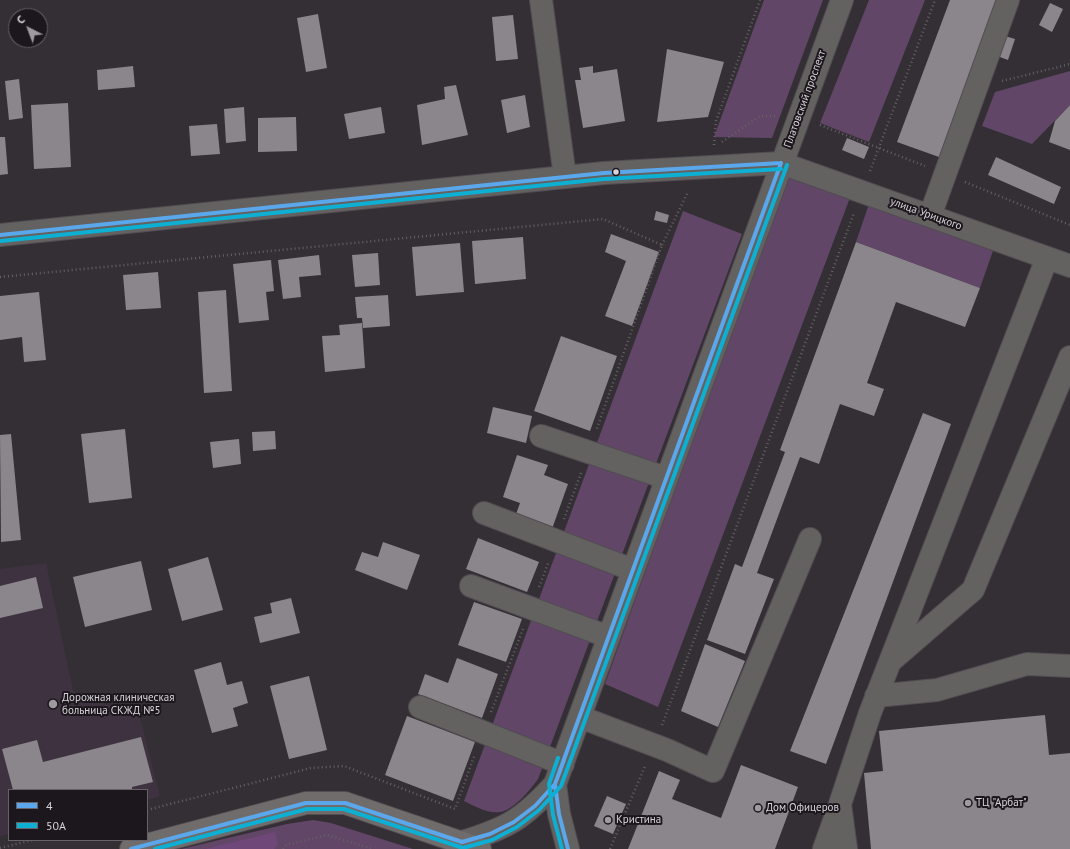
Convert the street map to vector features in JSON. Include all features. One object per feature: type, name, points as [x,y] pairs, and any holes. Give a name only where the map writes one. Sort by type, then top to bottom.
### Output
[{"type":"main road","points":[[131,849],[306,803],[345,802],[471,845]]},
{"type":"street","points":[[541,0],[565,177]]},
{"type":"street","name":"Платовский проспект","points":[[471,845],[514,822],[535,806],[555,784],[781,163],[842,0]]},
{"type":"street","points":[[930,216],[1008,0]]},
{"type":"street","points":[[0,235],[604,173],[781,163]]},
{"type":"street","name":"улица Урицкого","points":[[781,163],[1070,266]]},
{"type":"street","points":[[824,849],[876,696],[1048,258]]},
{"type":"street","points":[[889,662],[973,590],[1070,357]]},
{"type":"street","points":[[541,436],[666,478]]},
{"type":"street","points":[[484,513],[633,570]]},
{"type":"street","points":[[580,717],[653,745],[713,771],[810,539]]},
{"type":"street","points":[[471,586],[609,637]]},
{"type":"street","points":[[876,696],[937,690],[1027,664],[1070,666]]},
{"type":"street","points":[[420,707],[563,764]]},
{"type":"street","name":"Платовский проспект","points":[[555,784],[559,814],[568,849]]},
{"type":"street","points":[[840,804],[846,849]]},
{"type":"path","points":[[714,148],[716,121],[760,0]]},
{"type":"path","points":[[610,849],[668,709],[935,0]]},
{"type":"path","points":[[976,87],[1070,64]]},
{"type":"path","points":[[0,278],[603,219],[662,245],[556,541],[455,809],[344,766],[311,768],[148,810]]},
{"type":"path","points":[[283,849],[286,845],[327,835],[373,849]]},
{"type":"path","points":[[0,848],[29,841]]},
{"type":"shaded area","points":[[764,0],[823,0],[772,138],[714,137]]},
{"type":"shaded area","points":[[869,0],[925,0],[869,142],[820,123]]},
{"type":"shaded area","points":[[1070,71],[1070,105],[1032,144],[982,126],[995,92]]},
{"type":"shaded area","points":[[788,174],[851,195],[658,707],[605,684]]},
{"type":"shaded area","points":[[870,201],[995,245],[980,288],[856,242]]},
{"type":"shaded area","points":[[683,211],[742,234],[538,779],[526,794],[511,808],[500,812],[486,811],[464,801]]},
{"type":"shaded area","name":"Дорожная клиническая больница СКЖД №5","points":[[46,563],[73,691],[140,717],[160,796],[148,800],[148,789],[8,789],[8,834],[0,836],[0,569]]},
{"type":"shaded area","points":[[313,820],[331,823],[413,849],[181,849],[287,824]]},
{"type":"shaded area","points":[[275,832],[278,844],[274,849],[205,849]]},
{"type":"building","points":[[950,0],[998,0],[939,157],[897,142]]},
{"type":"building","points":[[1050,3],[1063,9],[1052,32],[1039,25]]},
{"type":"building","points":[[318,14],[327,68],[306,72],[297,18]]},
{"type":"building","points":[[513,15],[518,59],[496,61],[492,17]]},
{"type":"building","points":[[1005,36],[1015,39],[1008,60],[997,56]]},
{"type":"building","points":[[667,49],[724,62],[708,117],[657,122]]},
{"type":"building","points":[[133,66],[135,87],[98,90],[97,70]]},
{"type":"building","points":[[593,66],[593,73],[617,69],[625,121],[583,128],[575,80],[581,80],[579,68]]},
{"type":"building","points":[[19,79],[23,118],[9,120],[5,81]]},
{"type":"building","points":[[456,85],[468,135],[422,145],[417,105],[445,99],[444,87]]},
{"type":"building","points":[[525,95],[530,127],[507,133],[501,100]]},
{"type":"building","points":[[68,103],[71,167],[34,169],[31,105]]},
{"type":"building","points":[[1070,105],[1070,150],[1049,142],[1055,121]]},
{"type":"building","points":[[244,107],[246,141],[226,143],[224,109]]},
{"type":"building","points":[[381,107],[385,133],[349,139],[344,114]]},
{"type":"building","points":[[296,117],[297,151],[258,152],[258,118]]},
{"type":"building","points":[[217,124],[220,154],[191,156],[189,126]]},
{"type":"building","points":[[0,137],[5,137],[8,174],[0,175]]},
{"type":"building","points":[[847,138],[869,147],[864,159],[842,150]]},
{"type":"building","points":[[996,157],[1061,187],[1054,204],[988,175]]},
{"type":"building","points":[[656,211],[669,215],[667,223],[654,220]]},
{"type":"building","points":[[611,234],[659,252],[632,326],[605,316],[626,261],[605,252]]},
{"type":"building","points":[[523,237],[526,279],[475,284],[472,241]]},
{"type":"building","points":[[856,242],[980,288],[965,327],[896,302],[867,383],[884,389],[874,416],[840,404],[819,464],[800,457],[757,573],[774,579],[745,654],[707,640],[735,564],[742,567],[785,452],[780,450]]},
{"type":"building","points":[[460,243],[464,292],[416,296],[412,247]]},
{"type":"building","points":[[378,253],[380,285],[355,287],[352,255]]},
{"type":"building","points":[[319,255],[321,275],[299,277],[301,297],[283,299],[278,260]]},
{"type":"building","points":[[271,260],[274,291],[266,292],[269,320],[239,323],[233,264]]},
{"type":"building","points":[[158,272],[161,308],[126,310],[123,275]]},
{"type":"building","points":[[226,290],[232,391],[204,393],[198,292]]},
{"type":"building","points":[[39,292],[46,360],[24,362],[22,337],[0,340],[0,296]]},
{"type":"building","points":[[388,295],[390,326],[363,328],[362,318],[357,318],[355,297]]},
{"type":"building","points":[[362,323],[365,368],[325,372],[322,336],[340,335],[339,325]]},
{"type":"building","points":[[561,336],[617,356],[590,431],[534,411]]},
{"type":"building","points":[[493,407],[532,416],[526,443],[487,433]]},
{"type":"building","points":[[923,413],[951,424],[826,764],[790,751]]},
{"type":"building","points":[[125,429],[132,498],[89,503],[81,434]]},
{"type":"building","points":[[275,431],[276,449],[253,451],[252,432]]},
{"type":"building","points":[[11,434],[21,540],[1,542],[0,435]]},
{"type":"building","points":[[239,439],[241,464],[213,468],[210,442]]},
{"type":"building","points":[[517,455],[548,465],[544,475],[568,484],[552,529],[515,517],[520,503],[503,497]]},
{"type":"building","points":[[478,538],[539,562],[527,592],[466,569]]},
{"type":"building","points":[[383,542],[420,555],[407,590],[355,570],[362,552],[378,557]]},
{"type":"building","points":[[208,557],[223,610],[182,621],[168,569]]},
{"type":"building","points":[[141,561],[152,610],[85,627],[73,577]]},
{"type":"building","points":[[36,577],[43,608],[0,618],[0,586]]},
{"type":"building","points":[[291,598],[300,633],[260,643],[254,617],[272,613],[270,603]]},
{"type":"building","points":[[474,602],[522,619],[506,662],[458,645]]},
{"type":"building","points":[[705,644],[745,661],[718,727],[681,711]]},
{"type":"building","points":[[457,658],[498,674],[482,718],[418,694],[425,674],[448,683]]},
{"type":"building","points":[[221,662],[227,685],[242,681],[248,703],[233,708],[238,726],[212,733],[194,670]]},
{"type":"building","points":[[309,676],[327,750],[289,759],[270,686]]},
{"type":"building","name":"ТЦ \"Арбат\"","points":[[1045,715],[1049,755],[1070,753],[1070,849],[871,849],[864,773],[883,771],[879,731]]},
{"type":"building","points":[[407,716],[475,742],[453,801],[385,775]]},
{"type":"building","points":[[141,737],[153,782],[132,787],[132,789],[13,789],[2,749],[37,740],[43,762]]},
{"type":"building","name":"Дом Офицеров","points":[[741,765],[798,787],[775,849],[628,849],[659,771],[680,780],[672,799],[721,818]]},
{"type":"building","name":"Кристина","points":[[607,796],[626,804],[613,834],[594,826]]},
{"type":"transit line","name":"4","points":[[0,235],[604,173],[781,163]]},
{"type":"transit line","name":"4","points":[[131,849],[306,803],[345,803],[462,842],[490,834],[514,822],[535,806],[555,784],[781,163]]},
{"type":"transit line","name":"50А","points":[[155,849],[307,809],[344,809],[463,848],[492,840],[517,827],[539,810],[561,786],[787,165]]},
{"type":"transit line","name":"50А","points":[[1,241],[604,179],[781,169]]},
{"type":"transit line","name":"50А","points":[[558,758],[549,784],[553,815],[562,849]]},
{"type":"transit line","name":"4","points":[[564,760],[555,784],[559,814],[568,849]]},
{"type":"place","name":"Дорожная клиническая больница СКЖД №5","points":[[53,704]]},
{"type":"place","name":"ТЦ \"Арбат\"","points":[[968,803]]},
{"type":"place","name":"Дом Офицеров","points":[[758,808]]},
{"type":"place","name":"Кристина","points":[[608,820]]}]
